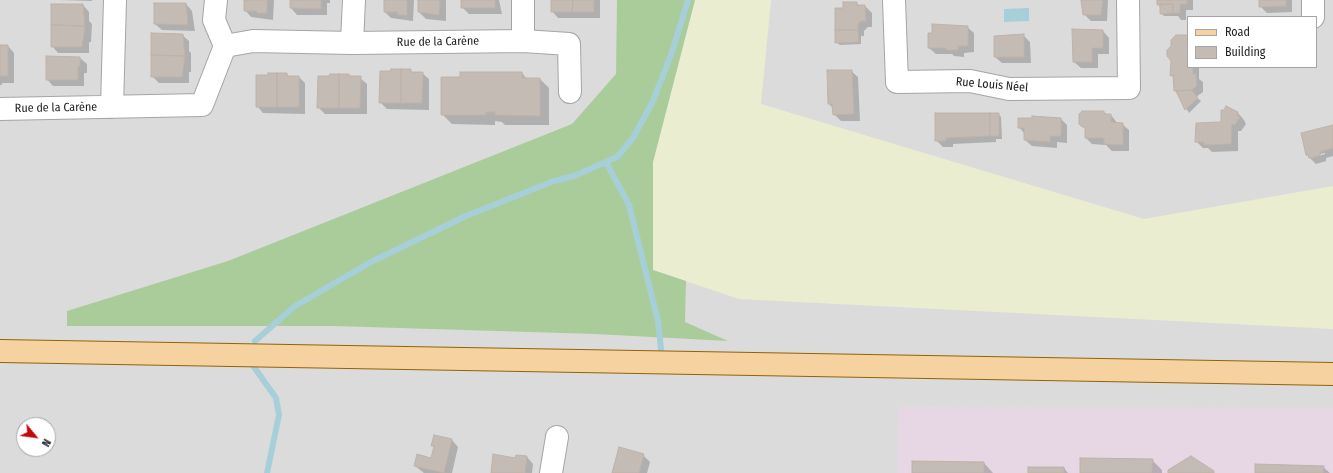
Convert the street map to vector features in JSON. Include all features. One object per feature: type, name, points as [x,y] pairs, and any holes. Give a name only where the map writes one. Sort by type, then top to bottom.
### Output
[{"type":"main road","points":[[0,351],[1333,374]]},
{"type":"street","name":"Rue de la Carène","points":[[112,107],[115,0]]},
{"type":"street","points":[[216,0],[214,20],[225,46]]},
{"type":"street","points":[[352,43],[354,0]]},
{"type":"street","points":[[523,0],[523,41]]},
{"type":"street","name":"Rue Louis Néel","points":[[894,0],[897,82],[970,80],[1009,89],[1129,88],[1128,0]]},
{"type":"street","points":[[1313,0],[1313,16]]},
{"type":"street","name":"Rue de la Carène","points":[[0,109],[202,105],[225,46],[253,41],[352,43],[523,41],[569,44],[570,92]]},
{"type":"street","points":[[551,473],[557,437]]},
{"type":"shaded area","points":[[0,0],[1333,0],[1333,473],[0,473]]},
{"type":"shaded area","points":[[898,407],[1333,408],[1333,473],[897,473]]},
{"type":"green space","points":[[617,0],[695,0],[653,162],[653,270],[686,281],[685,322],[728,341],[595,334],[333,326],[67,326],[67,311],[228,261],[572,124],[616,74]]},
{"type":"green space","points":[[695,0],[771,0],[761,104],[1144,219],[1333,186],[1333,329],[739,299],[653,270],[653,162]]},
{"type":"water","points":[[1029,8],[1029,21],[1004,22],[1004,9]]},
{"type":"building","points":[[244,0],[267,0],[267,13],[244,11]]},
{"type":"building","points":[[290,0],[321,0],[321,9],[290,8]]},
{"type":"building","points":[[384,0],[407,0],[407,15],[397,15],[397,12],[384,12]]},
{"type":"building","points":[[418,0],[440,0],[439,15],[418,12]]},
{"type":"building","points":[[461,0],[495,0],[495,8],[461,8]]},
{"type":"building","points":[[551,0],[573,0],[572,12],[551,12]]},
{"type":"building","points":[[573,0],[594,0],[594,12],[572,12]]},
{"type":"building","points":[[1081,0],[1103,0],[1101,15],[1083,15]]},
{"type":"building","points":[[1157,0],[1187,0],[1187,4],[1180,4],[1180,13],[1173,13],[1173,4],[1157,5]]},
{"type":"building","points":[[1259,0],[1286,0],[1286,6],[1259,7]]},
{"type":"building","points":[[843,2],[857,2],[857,5],[865,5],[866,21],[861,21],[858,24],[858,30],[835,30],[835,8],[843,8]]},
{"type":"building","points":[[154,3],[186,3],[188,25],[154,24]]},
{"type":"building","points":[[51,4],[83,4],[85,26],[51,25]]},
{"type":"building","points":[[1160,4],[1173,4],[1173,13],[1160,14]]},
{"type":"building","points":[[932,24],[968,26],[968,46],[958,46],[958,50],[928,48],[928,33],[932,33]]},
{"type":"building","points":[[51,25],[85,26],[82,47],[51,47]]},
{"type":"building","points":[[1072,29],[1103,30],[1103,48],[1092,48],[1092,62],[1073,62]]},
{"type":"building","points":[[835,30],[858,30],[859,42],[835,43]]},
{"type":"building","points":[[151,33],[183,34],[185,56],[151,55]]},
{"type":"building","points":[[1024,34],[1024,57],[994,57],[994,36]]},
{"type":"building","points":[[1176,35],[1187,35],[1187,68],[1193,68],[1193,74],[1196,74],[1197,85],[1192,90],[1174,91],[1173,75],[1170,76],[1171,61],[1167,56],[1167,50],[1171,46],[1171,40]]},
{"type":"building","points":[[0,45],[8,45],[8,76],[0,76]]},
{"type":"building","points":[[151,55],[185,56],[182,77],[151,77]]},
{"type":"building","points":[[46,56],[80,57],[80,67],[78,66],[78,80],[46,80]]},
{"type":"building","points":[[391,69],[401,69],[401,103],[379,103],[380,71],[391,71]]},
{"type":"building","points":[[401,69],[411,69],[411,72],[423,72],[422,103],[401,103]]},
{"type":"building","points":[[827,70],[852,70],[854,114],[833,115],[832,104],[828,104]]},
{"type":"building","points":[[460,72],[522,72],[522,78],[540,78],[540,116],[495,115],[495,112],[486,112],[486,115],[441,115],[441,77],[460,77]]},
{"type":"building","points":[[268,73],[277,73],[277,107],[256,107],[256,75],[268,75]]},
{"type":"building","points":[[277,73],[287,73],[287,76],[299,76],[299,107],[277,107]]},
{"type":"building","points":[[330,74],[339,74],[339,108],[317,108],[318,76],[329,76]]},
{"type":"building","points":[[339,74],[361,76],[360,108],[339,108]]},
{"type":"building","points":[[1192,90],[1198,98],[1185,110],[1176,91]]},
{"type":"building","points":[[1226,106],[1238,112],[1237,115],[1240,117],[1235,125],[1232,124],[1231,144],[1204,145],[1204,142],[1195,142],[1196,123],[1221,122],[1221,110],[1224,110]]},
{"type":"building","points":[[1082,111],[1104,111],[1104,114],[1111,114],[1111,122],[1123,123],[1123,145],[1104,144],[1104,138],[1085,138],[1085,127],[1082,127],[1079,124],[1079,114]]},
{"type":"building","points":[[935,113],[990,113],[990,136],[946,138],[946,141],[935,141]]},
{"type":"building","points":[[990,113],[999,113],[999,136],[990,136]]},
{"type":"building","points":[[1032,116],[1061,118],[1061,136],[1050,136],[1050,142],[1024,140],[1024,128],[1018,128],[1018,118],[1032,118]]},
{"type":"building","points":[[1333,125],[1333,148],[1320,152],[1320,155],[1309,158],[1308,155],[1306,155],[1301,133]]},
{"type":"building","points":[[434,435],[452,439],[444,473],[414,466],[417,454],[431,458],[434,446],[431,446]]},
{"type":"building","points":[[619,447],[644,454],[639,473],[612,473]]},
{"type":"building","points":[[493,454],[515,458],[516,455],[527,456],[525,473],[491,473]]},
{"type":"building","points":[[1191,456],[1214,471],[1214,473],[1168,473],[1168,470]]},
{"type":"building","points":[[1080,458],[1153,459],[1152,473],[1080,473]]},
{"type":"building","points":[[912,461],[984,462],[984,473],[912,473]]},
{"type":"building","points":[[1255,464],[1324,466],[1323,473],[1255,473]]},
{"type":"building","points":[[1028,467],[1064,467],[1064,473],[1028,473]]},
{"type":"waterway","points":[[255,341],[295,306],[371,262],[466,216],[554,181],[574,176],[617,157],[633,138],[653,101],[672,52],[688,0]]},
{"type":"waterway","points":[[606,162],[629,205],[658,321],[661,349]]},
{"type":"waterway","points":[[249,360],[276,398],[279,415],[267,473]]}]
